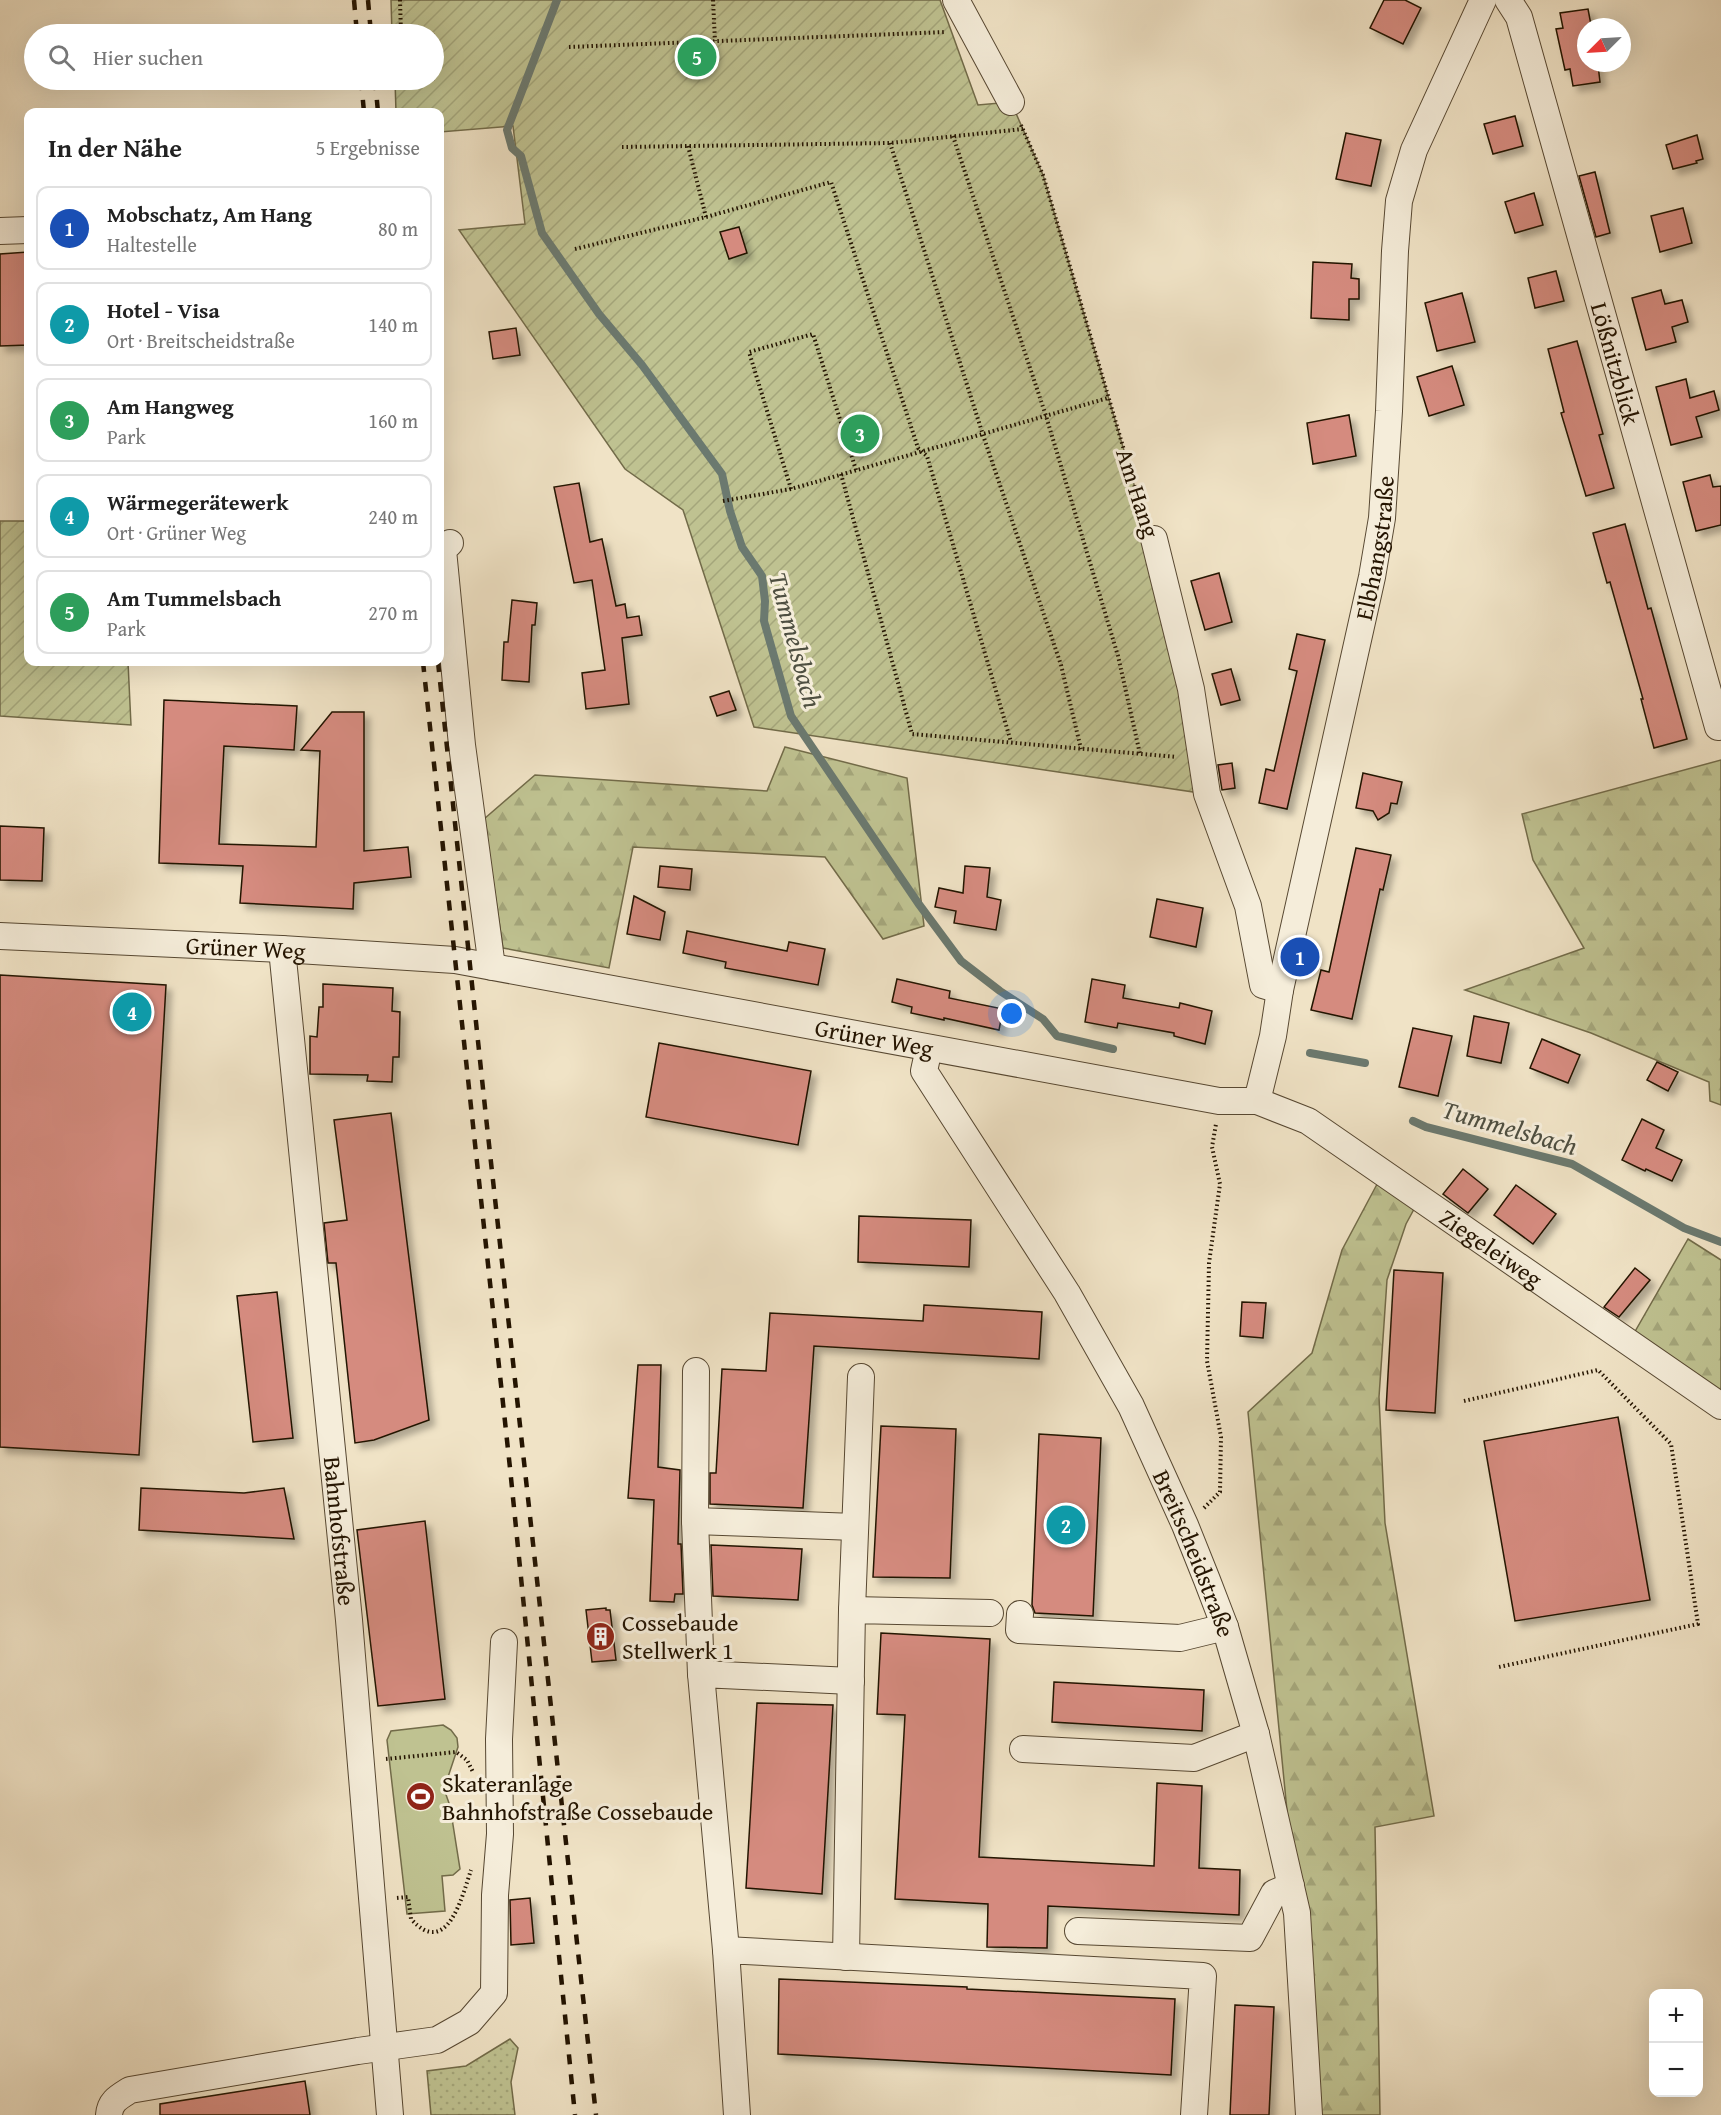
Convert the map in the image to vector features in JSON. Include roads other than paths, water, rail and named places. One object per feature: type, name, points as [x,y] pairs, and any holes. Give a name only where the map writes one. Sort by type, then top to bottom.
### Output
[{"type":"street","points":[[956,0],[1011,102]]},
{"type":"street","name":"Elbhangstraße","points":[[1257,1101],[1360,640],[1382,518],[1399,201],[1414,150],[1483,0]]},
{"type":"street","name":"Lößnitzblick","points":[[1508,0],[1519,17],[1718,727]]},
{"type":"street","points":[[0,231],[24,230]]},
{"type":"street","name":"Am Hang","points":[[1154,539],[1191,689],[1207,794],[1248,906],[1263,985],[1280,990]]},
{"type":"street","points":[[444,549],[450,543]]},
{"type":"street","points":[[444,560],[462,745],[492,967]]},
{"type":"street","name":"Grüner Weg","points":[[0,936],[282,949],[455,960],[1220,1101],[1257,1101]]},
{"type":"street","name":"Bahnhofstraße","points":[[282,949],[349,1620],[390,2115]]},
{"type":"street","name":"Breitscheidstraße","points":[[929,1048],[924,1071],[1067,1293],[1131,1406],[1185,1525],[1225,1627],[1256,1734],[1297,1913],[1309,2115]]},
{"type":"street","name":"Ziegeleiweg","points":[[1257,1101],[1308,1121],[1721,1406]]},
{"type":"street","points":[[696,1371],[695,1521],[701,1674],[726,1950],[737,2115]]},
{"type":"street","points":[[846,1957],[852,1610],[861,1377]]},
{"type":"street","points":[[695,1521],[855,1527]]},
{"type":"street","points":[[852,1610],[990,1613]]},
{"type":"street","points":[[1020,1614],[1019,1630],[1180,1638],[1225,1627]]},
{"type":"street","points":[[109,2115],[109,2107],[116,2099],[130,2090],[437,2040],[469,2022],[494,1993],[495,1895],[500,1834],[499,1739],[504,1642]]},
{"type":"street","points":[[701,1674],[851,1681]]},
{"type":"street","points":[[1023,1749],[1194,1758],[1256,1734]]},
{"type":"street","points":[[1078,1931],[1250,1938],[1274,1893],[1291,1886]]},
{"type":"street","points":[[726,1950],[1203,1976],[1194,2115]]},
{"type":"waterway","name":"Tummelsbach","points":[[557,0],[507,130],[512,148],[521,156],[542,233],[599,314],[642,365],[722,474],[730,511],[742,547],[762,576],[765,601],[764,621],[791,716],[918,903],[961,961],[1000,991],[1043,1019],[1057,1036],[1113,1049]]},
{"type":"waterway","name":"Tummelsbach","points":[[1310,1053],[1365,1063]]},
{"type":"waterway","name":"Tummelsbach","points":[[1413,1121],[1426,1127],[1572,1164],[1684,1228],[1721,1242]]},
{"type":"railway","points":[[354,0],[356,24]]},
{"type":"railway","points":[[368,0],[370,24]]},
{"type":"railway","points":[[362,90],[364,108]]},
{"type":"railway","points":[[376,90],[378,108]]},
{"type":"railway","points":[[423,666],[510,1468],[575,2115]]},
{"type":"railway","points":[[438,666],[596,2115]]},
{"type":"place","name":"Am Tummelsbach","points":[[697,57]]},
{"type":"place","name":"Am Hangweg","points":[[860,434]]},
{"type":"place","name":"Mobschatz, Am Hang","points":[[1300,957]]},
{"type":"place","name":"Wärmegerätewerk","points":[[132,1012]]},
{"type":"place","name":"Hotel - Visa","points":[[1066,1525]]},
{"type":"place","name":"Cossebaude Stellwerk 1","points":[[601,1636]]},
{"type":"place","name":"Skateranlage Bahnhofstraße Cossebaude","points":[[421,1797]]}]
